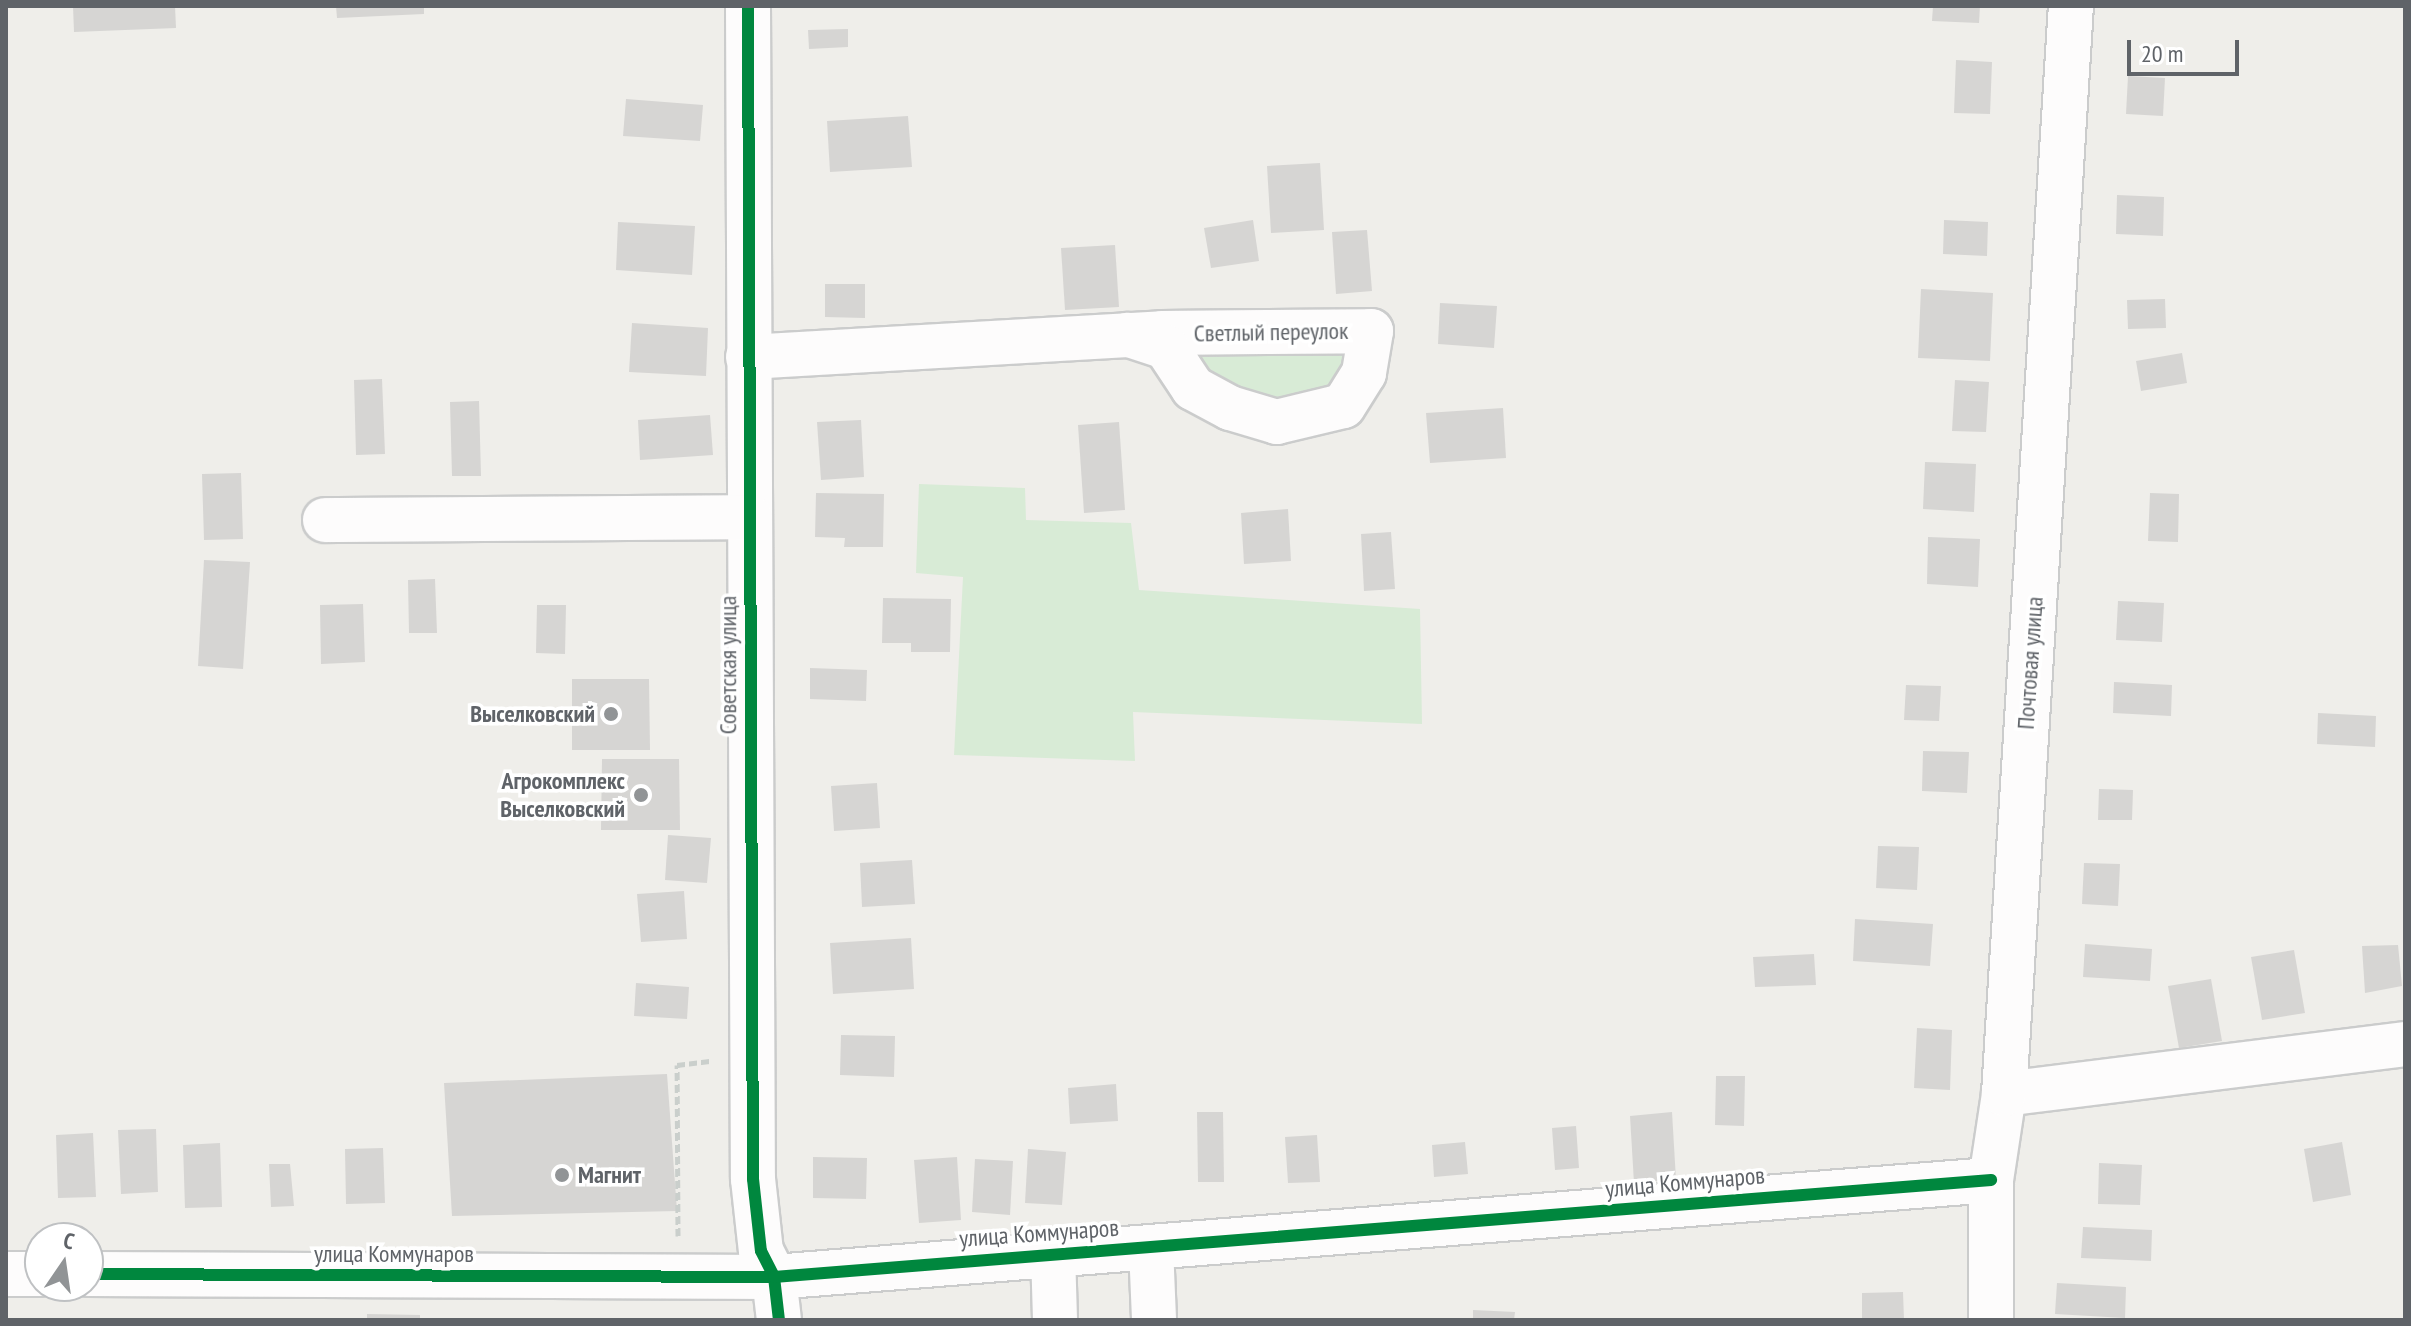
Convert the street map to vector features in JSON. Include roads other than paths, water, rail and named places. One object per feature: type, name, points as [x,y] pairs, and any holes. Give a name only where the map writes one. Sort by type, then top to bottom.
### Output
[{"type":"street","name":"Советская улица","points":[[748,6],[753,1179],[761,1251],[774,1277],[779,1320]]},
{"type":"street","name":"Почтовая улица","points":[[1991,1320],[1991,1180],[2004,1094],[2071,6]]},
{"type":"street","name":"Светлый переулок","points":[[748,357],[1162,333],[1371,331],[1364,373],[1343,406],[1277,422],[1230,408],[1193,388],[1166,347],[1128,335]]},
{"type":"street","points":[[325,520],[750,517]]},
{"type":"street","points":[[2004,1094],[2405,1044]]},
{"type":"street","name":"улица Коммунаров","points":[[104,1274],[774,1277],[1053,1252],[1151,1247],[1991,1180]]},
{"type":"street","points":[[1151,1247],[1154,1320]]},
{"type":"street","points":[[1053,1252],[1055,1320]]},
{"type":"place","name":"Выселковский","points":[[611,714]]},
{"type":"place","name":"Агрокомплекс Выселковский","points":[[641,795]]},
{"type":"place","name":"Магнит","points":[[562,1175]]}]
